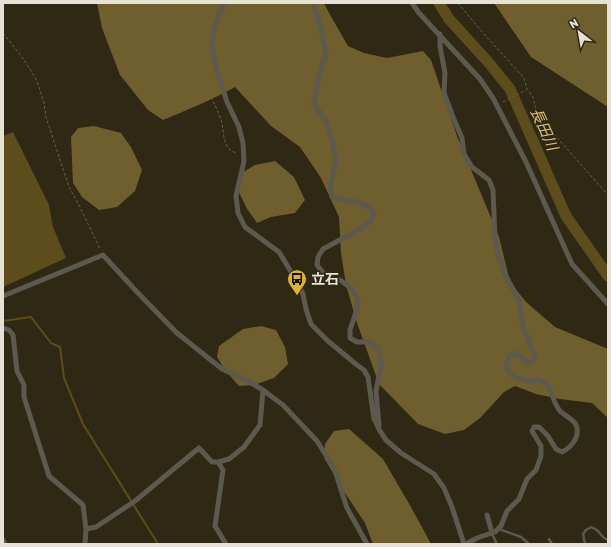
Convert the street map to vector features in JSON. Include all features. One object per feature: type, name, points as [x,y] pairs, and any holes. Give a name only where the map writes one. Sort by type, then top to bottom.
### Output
[{"type":"street","points":[[224,3],[214,27],[212,48],[216,68],[227,102],[239,127],[243,143],[244,161],[236,196],[238,213],[245,227],[279,252],[303,294],[311,324],[332,344],[364,370],[368,377],[374,419],[380,431],[386,440],[401,453],[434,474],[444,488],[465,544],[499,529],[507,511],[519,499],[527,479],[536,470],[541,456],[541,446],[532,431],[534,427],[539,427],[548,436],[556,449],[562,452],[569,448],[575,440],[577,428],[574,422],[560,411],[548,385],[540,380],[531,381],[516,378],[507,370],[509,356],[516,352],[527,362],[532,361],[535,357],[523,326],[519,301],[506,276],[499,257],[495,239],[492,190],[489,180],[472,167],[464,154],[462,138],[452,117],[444,92],[445,73],[440,46],[440,34]]},
{"type":"street","points":[[314,3],[323,36],[326,54],[317,84],[314,104],[327,123],[333,143],[336,160],[330,188],[332,197],[361,203],[371,209],[374,214],[370,221],[362,228],[323,248],[318,257],[317,265],[324,274],[340,280],[352,289],[358,299],[357,309],[350,330],[350,338],[357,342],[368,342],[379,348],[381,365],[376,391],[380,431]]},
{"type":"street","points":[[412,3],[419,13],[480,78],[493,98],[526,162],[572,264],[608,304]]},
{"type":"street","points":[[3,296],[103,255],[142,298],[177,333],[222,369],[248,381],[283,405],[317,440],[334,468],[347,508],[367,544]]},
{"type":"street","points":[[3,328],[9,330],[13,335],[17,371],[24,384],[24,397],[50,476],[83,505],[86,529],[85,544]]},
{"type":"street","points":[[86,529],[96,526],[135,501],[199,448],[212,462],[229,459],[244,447],[260,425],[263,390]]},
{"type":"street","points":[[218,462],[223,470],[215,526],[226,544]]},
{"type":"street","points":[[487,515],[492,533]]},
{"type":"street","points":[[3,540],[5,544]]},
{"type":"lane","points":[[586,544],[583,534],[591,527],[597,530],[604,538],[608,540]]},
{"type":"lane","points":[[499,529],[521,537],[529,544]]},
{"type":"lane","points":[[492,533],[497,544]]},
{"type":"lane","points":[[549,539],[552,544]]},
{"type":"path","points":[[148,3],[151,14],[164,44],[181,67],[204,87],[214,104],[222,123],[225,142],[228,148],[233,152],[244,155]]},
{"type":"path","points":[[458,3],[524,78],[527,89],[534,97],[537,115],[608,195]]},
{"type":"path","points":[[3,33],[25,61],[37,81],[44,103],[46,117],[69,187],[103,255]]},
{"type":"path","points":[[503,102],[527,89]]},
{"type":"shaded area","points":[[97,3],[324,3],[348,46],[364,53],[387,58],[423,51],[431,60],[457,136],[499,237],[510,282],[526,302],[555,327],[608,349],[608,418],[592,403],[536,394],[515,386],[504,392],[480,418],[464,430],[445,434],[418,424],[379,384],[357,323],[346,285],[341,253],[339,217],[321,178],[300,147],[271,126],[235,87],[208,101],[163,120],[148,110],[120,75],[102,28]]},
{"type":"shaded area","points":[[494,3],[608,3],[608,107],[531,57]]},
{"type":"shaded area","points":[[94,126],[121,133],[131,147],[142,170],[135,191],[117,207],[99,210],[82,197],[73,183],[71,137],[78,128]]},
{"type":"shaded area","points":[[13,132],[49,205],[53,227],[66,258],[3,287],[3,136]]},
{"type":"shaded area","points":[[275,161],[294,177],[305,200],[295,213],[271,217],[257,223],[247,209],[238,190],[240,174],[255,165]]},
{"type":"shaded area","points":[[261,326],[276,330],[285,347],[288,364],[274,378],[254,385],[239,386],[225,370],[217,357],[219,346],[243,329]]},
{"type":"shaded area","points":[[349,429],[383,459],[431,544],[373,544],[365,523],[324,458],[325,444],[334,431]]},
{"type":"waterway","name":"長田川","points":[[439,3],[449,19],[489,63],[510,89],[566,216],[608,276]]},
{"type":"waterway","points":[[3,321],[31,317],[51,343],[60,347],[64,378],[83,424],[158,544]]},
{"type":"place","name":"立石","points":[[297,296]]}]
